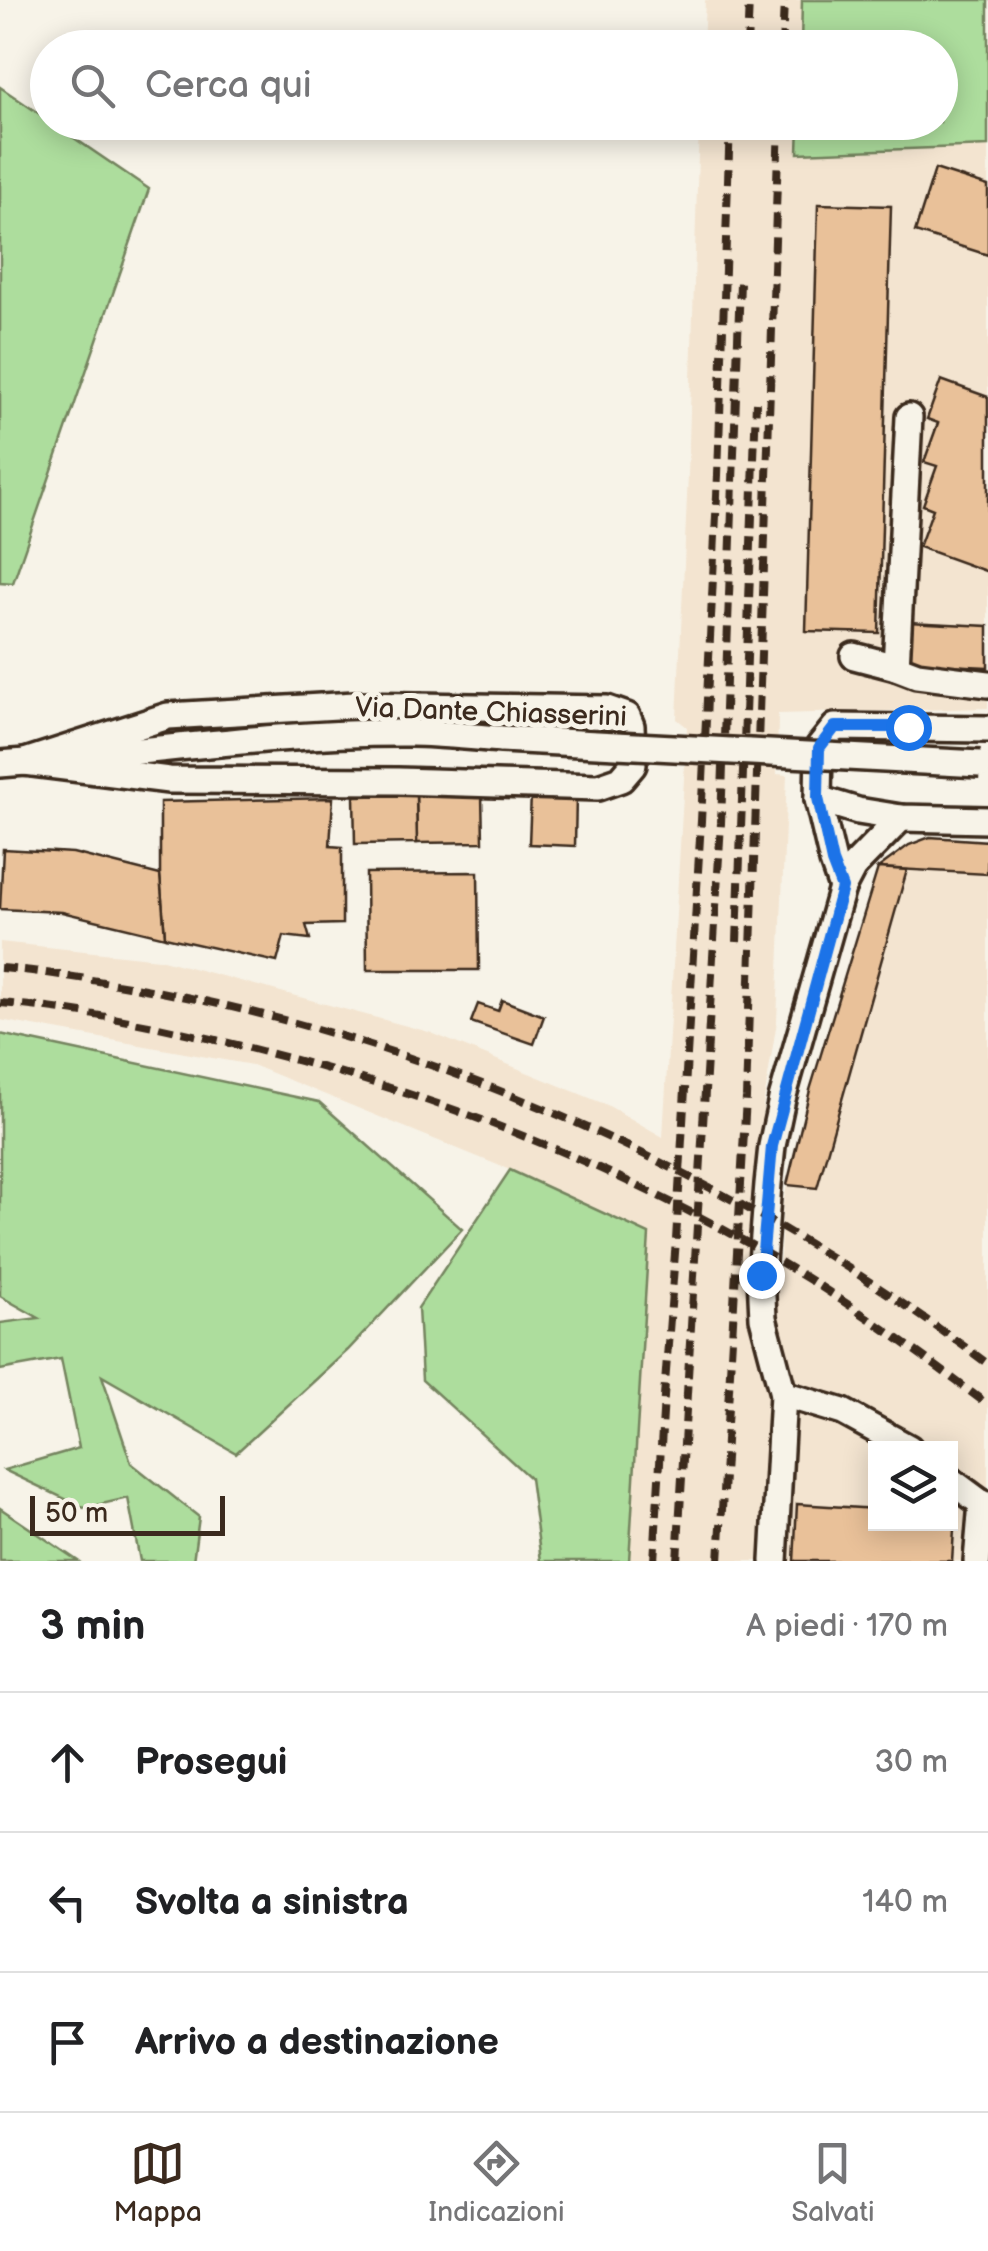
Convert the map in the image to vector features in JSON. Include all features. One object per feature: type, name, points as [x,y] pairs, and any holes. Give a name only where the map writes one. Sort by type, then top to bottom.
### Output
[{"type":"street","points":[[896,668],[909,417]]},
{"type":"street","points":[[854,656],[917,675],[988,684]]},
{"type":"street","points":[[355,705],[607,710],[627,716],[633,765],[622,779],[598,788],[398,781],[169,780],[12,763],[168,716],[355,705]]},
{"type":"street","points":[[842,888],[818,798],[819,748],[835,727],[988,729]]},
{"type":"street","name":"Via Dante Chiasserini","points":[[12,763],[216,744],[410,733],[985,765]]},
{"type":"street","points":[[818,798],[858,811],[901,818],[988,820]]},
{"type":"street","points":[[774,1561],[783,1394],[764,1318],[761,1275],[772,1146],[842,888],[853,867],[901,818]]},
{"type":"street","points":[[783,1394],[843,1412],[896,1441]]},
{"type":"street","points":[[958,1486],[985,1505],[978,1561]]},
{"type":"shaded area","points":[[705,0],[802,0],[801,30],[704,30]]},
{"type":"shaded area","points":[[698,140],[798,140],[798,153],[988,146],[988,708],[778,714],[777,774],[787,775],[777,1021],[763,1107],[754,1260],[779,1273],[783,1203],[810,1090],[878,868],[909,845],[930,837],[988,841],[988,1561],[629,1561],[648,1234],[510,1170],[252,1065],[0,1020],[0,942],[159,959],[429,1032],[607,1105],[663,1137],[687,727],[677,719]]},
{"type":"green space","points":[[802,0],[988,0],[988,146],[798,153],[798,140],[958,140],[958,30],[801,30]]},
{"type":"green space","points":[[0,87],[30,107],[30,140],[77,140],[149,189],[13,583],[0,582]]},
{"type":"green space","points":[[0,1034],[319,1102],[462,1229],[348,1350],[236,1453],[102,1376],[131,1463],[199,1517],[193,1561],[140,1561],[128,1498],[84,1508],[4,1470],[79,1448],[61,1359],[0,1370],[0,1323],[39,1318],[0,1296]]},
{"type":"green space","points":[[510,1170],[649,1234],[629,1561],[541,1561],[530,1478],[422,1380],[418,1308]]},
{"type":"green space","points":[[0,1508],[78,1561],[0,1561]]},
{"type":"building","points":[[935,169],[988,186],[988,255],[915,232]]},
{"type":"building","points":[[818,204],[891,206],[879,633],[806,631]]},
{"type":"building","points":[[941,380],[988,397],[988,572],[919,547],[933,509],[923,505],[937,466],[924,462],[938,423],[927,419]]},
{"type":"building","points":[[908,622],[988,626],[988,667],[906,663]]},
{"type":"building","points":[[482,794],[483,842],[417,843],[416,795]]},
{"type":"building","points":[[531,794],[576,795],[575,846],[529,844]]},
{"type":"building","points":[[416,795],[417,843],[355,844],[354,796]]},
{"type":"building","points":[[333,798],[330,846],[342,847],[342,924],[306,925],[310,939],[284,936],[277,962],[165,937],[160,802]]},
{"type":"building","points":[[930,837],[988,841],[987,874],[878,868],[909,845]]},
{"type":"building","points":[[3,849],[73,853],[160,875],[165,937],[62,912],[0,909]]},
{"type":"building","points":[[878,868],[907,870],[817,1188],[787,1185],[810,1090]]},
{"type":"building","points":[[478,872],[479,970],[367,970],[366,873]]},
{"type":"building","points":[[502,1000],[544,1016],[534,1044],[471,1022],[478,1004],[498,1011]]},
{"type":"building","points":[[797,1504],[868,1508],[868,1531],[954,1531],[952,1561],[794,1561]]},
{"type":"railway","points":[[748,30],[749,0]]},
{"type":"railway","points":[[783,30],[784,0]]},
{"type":"railway","points":[[654,1561],[701,821],[729,140]]},
{"type":"railway","points":[[719,1561],[746,1098],[778,140]]},
{"type":"railway","points":[[677,1561],[721,823],[740,282]]},
{"type":"railway","points":[[737,942],[756,402]]},
{"type":"railway","points":[[0,968],[128,986],[244,1010],[358,1041],[470,1079],[580,1124],[687,1176],[790,1233],[891,1296],[988,1364]]},
{"type":"railway","points":[[0,1003],[136,1022],[284,1057],[417,1097],[548,1146],[675,1204],[803,1275],[988,1405]]},
{"type":"route","points":[[761,1275],[772,1146],[842,888],[818,798],[819,748],[835,727],[908,727]]}]
